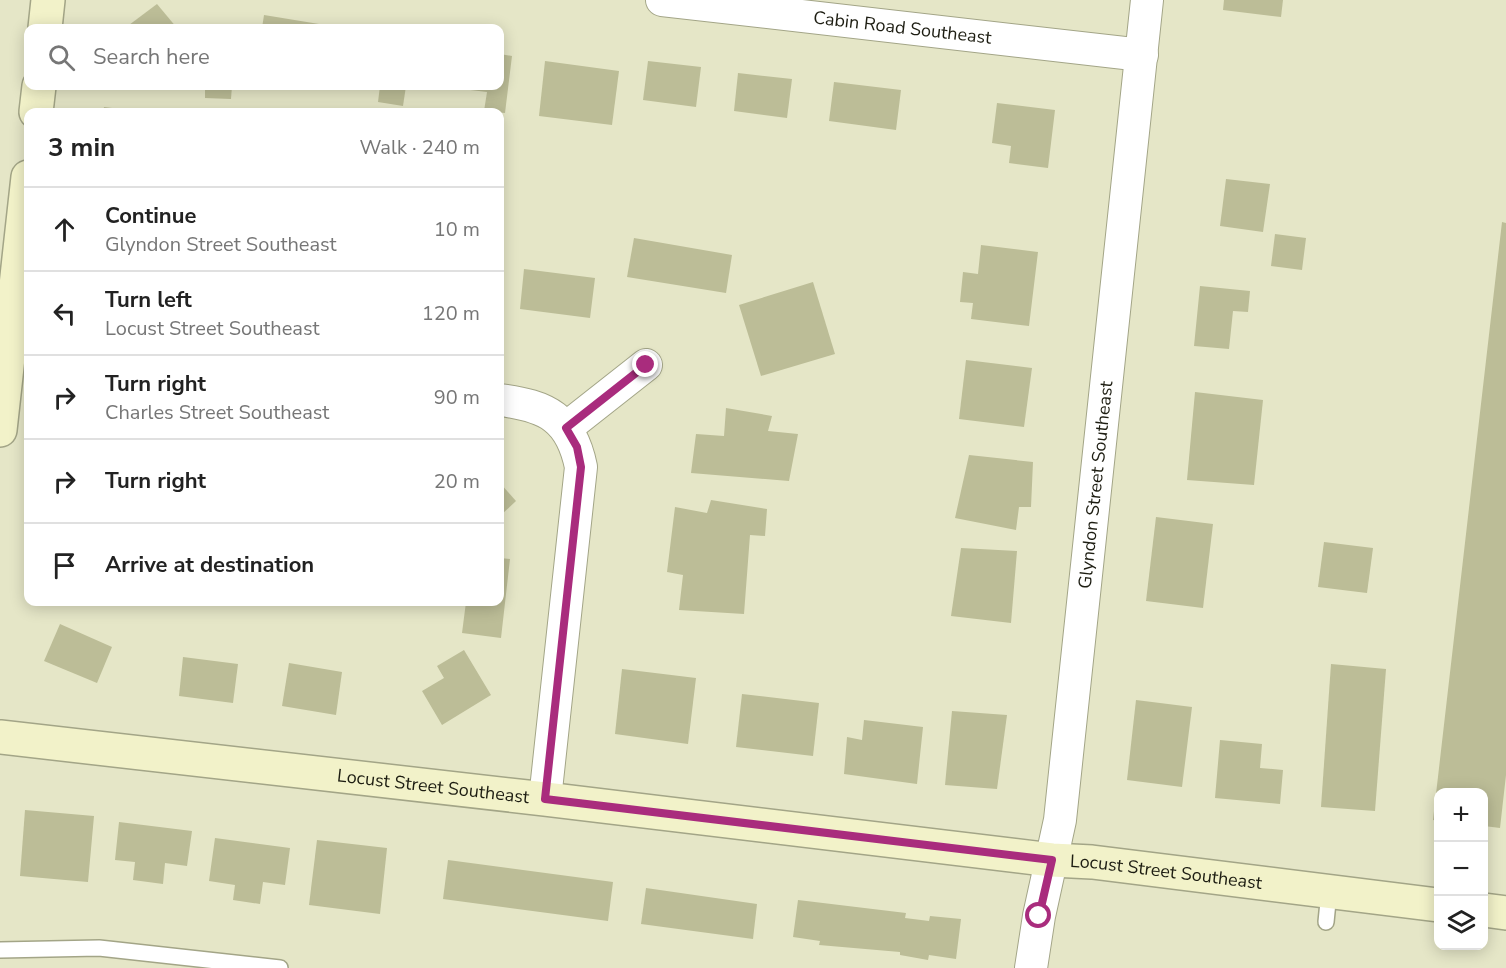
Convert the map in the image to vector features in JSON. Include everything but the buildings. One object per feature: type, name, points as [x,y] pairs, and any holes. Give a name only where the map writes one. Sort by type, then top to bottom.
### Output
[{"type":"street","points":[[45,24],[48,0]]},
{"type":"street","name":"Cabin Road Southeast","points":[[662,0],[1142,55]]},
{"type":"street","name":"Glyndon Street Southeast","points":[[1031,968],[1060,820],[1147,0]]},
{"type":"street","points":[[36,108],[39,90]]},
{"type":"street","points":[[0,430],[19,347],[24,253]]},
{"type":"street","points":[[566,428],[646,365]]},
{"type":"street","points":[[504,401],[529,404],[550,413],[566,428],[577,447],[581,467],[545,799]]},
{"type":"street","name":"Locust Street Southeast","points":[[0,737],[1052,860],[1092,862],[1327,907],[1434,905]]},
{"type":"street","points":[[1488,911],[1506,913]]},
{"type":"lane","points":[[0,950],[99,948],[280,968]]},
{"type":"route","points":[[646,365],[566,428],[577,447],[581,467],[545,799],[635,812],[1052,860],[1039,916]]}]
